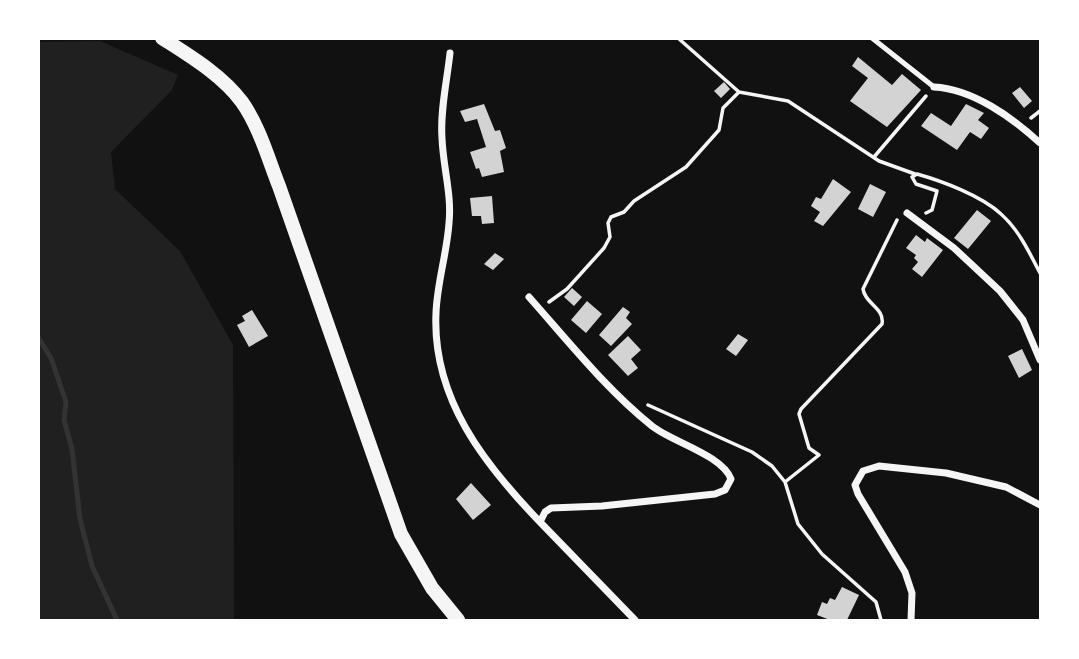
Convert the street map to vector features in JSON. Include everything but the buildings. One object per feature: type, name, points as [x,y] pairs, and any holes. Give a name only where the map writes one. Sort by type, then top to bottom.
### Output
[{"type":"main road","points":[[162,38],[204,66],[226,85],[242,103],[261,140],[401,534],[432,587],[458,621]]},
{"type":"street","points":[[450,53],[442,137],[450,222],[436,314],[440,368],[451,402],[478,449],[503,484],[635,621]]},
{"type":"street","points":[[934,87],[945,87],[997,110],[1041,143]]},
{"type":"street","points":[[907,213],[954,248],[1000,291],[1023,320],[1041,360]]},
{"type":"street","points":[[529,297],[596,373],[653,427],[713,460],[724,468],[731,479],[725,490],[715,494],[602,506],[551,508],[545,512],[540,522]]},
{"type":"street","points":[[911,621],[912,593],[905,572],[855,485],[863,471],[879,466],[946,473],[1006,487],[1041,505]]},
{"type":"lane","points":[[872,38],[934,87]]},
{"type":"path","points":[[678,38],[739,92],[788,101],[873,157],[935,179],[1000,213],[1023,240],[1041,273]]},
{"type":"path","points":[[873,157],[934,87]]},
{"type":"path","points":[[536,304],[540,298],[548,303],[567,289],[604,248],[610,237],[608,223],[611,217],[624,212],[634,201],[686,167],[719,130],[723,108],[739,92]]},
{"type":"path","points":[[785,482],[819,455],[809,448],[800,421],[799,414],[802,409],[882,324],[881,313],[864,294],[863,289],[891,229],[897,220],[907,213],[929,212],[938,194],[935,190],[912,181],[912,177],[917,174]]},
{"type":"path","points":[[641,401],[752,452],[772,466],[785,482],[798,524],[822,554],[876,603],[881,621]]},
{"type":"shaded area","points":[[100,41],[178,75],[172,90],[111,152],[115,189],[180,251],[233,345],[234,620],[39,620],[39,42]]},
{"type":"waterway","points":[[38,337],[51,358],[66,402],[64,420],[72,449],[80,519],[92,566],[117,620]]}]
